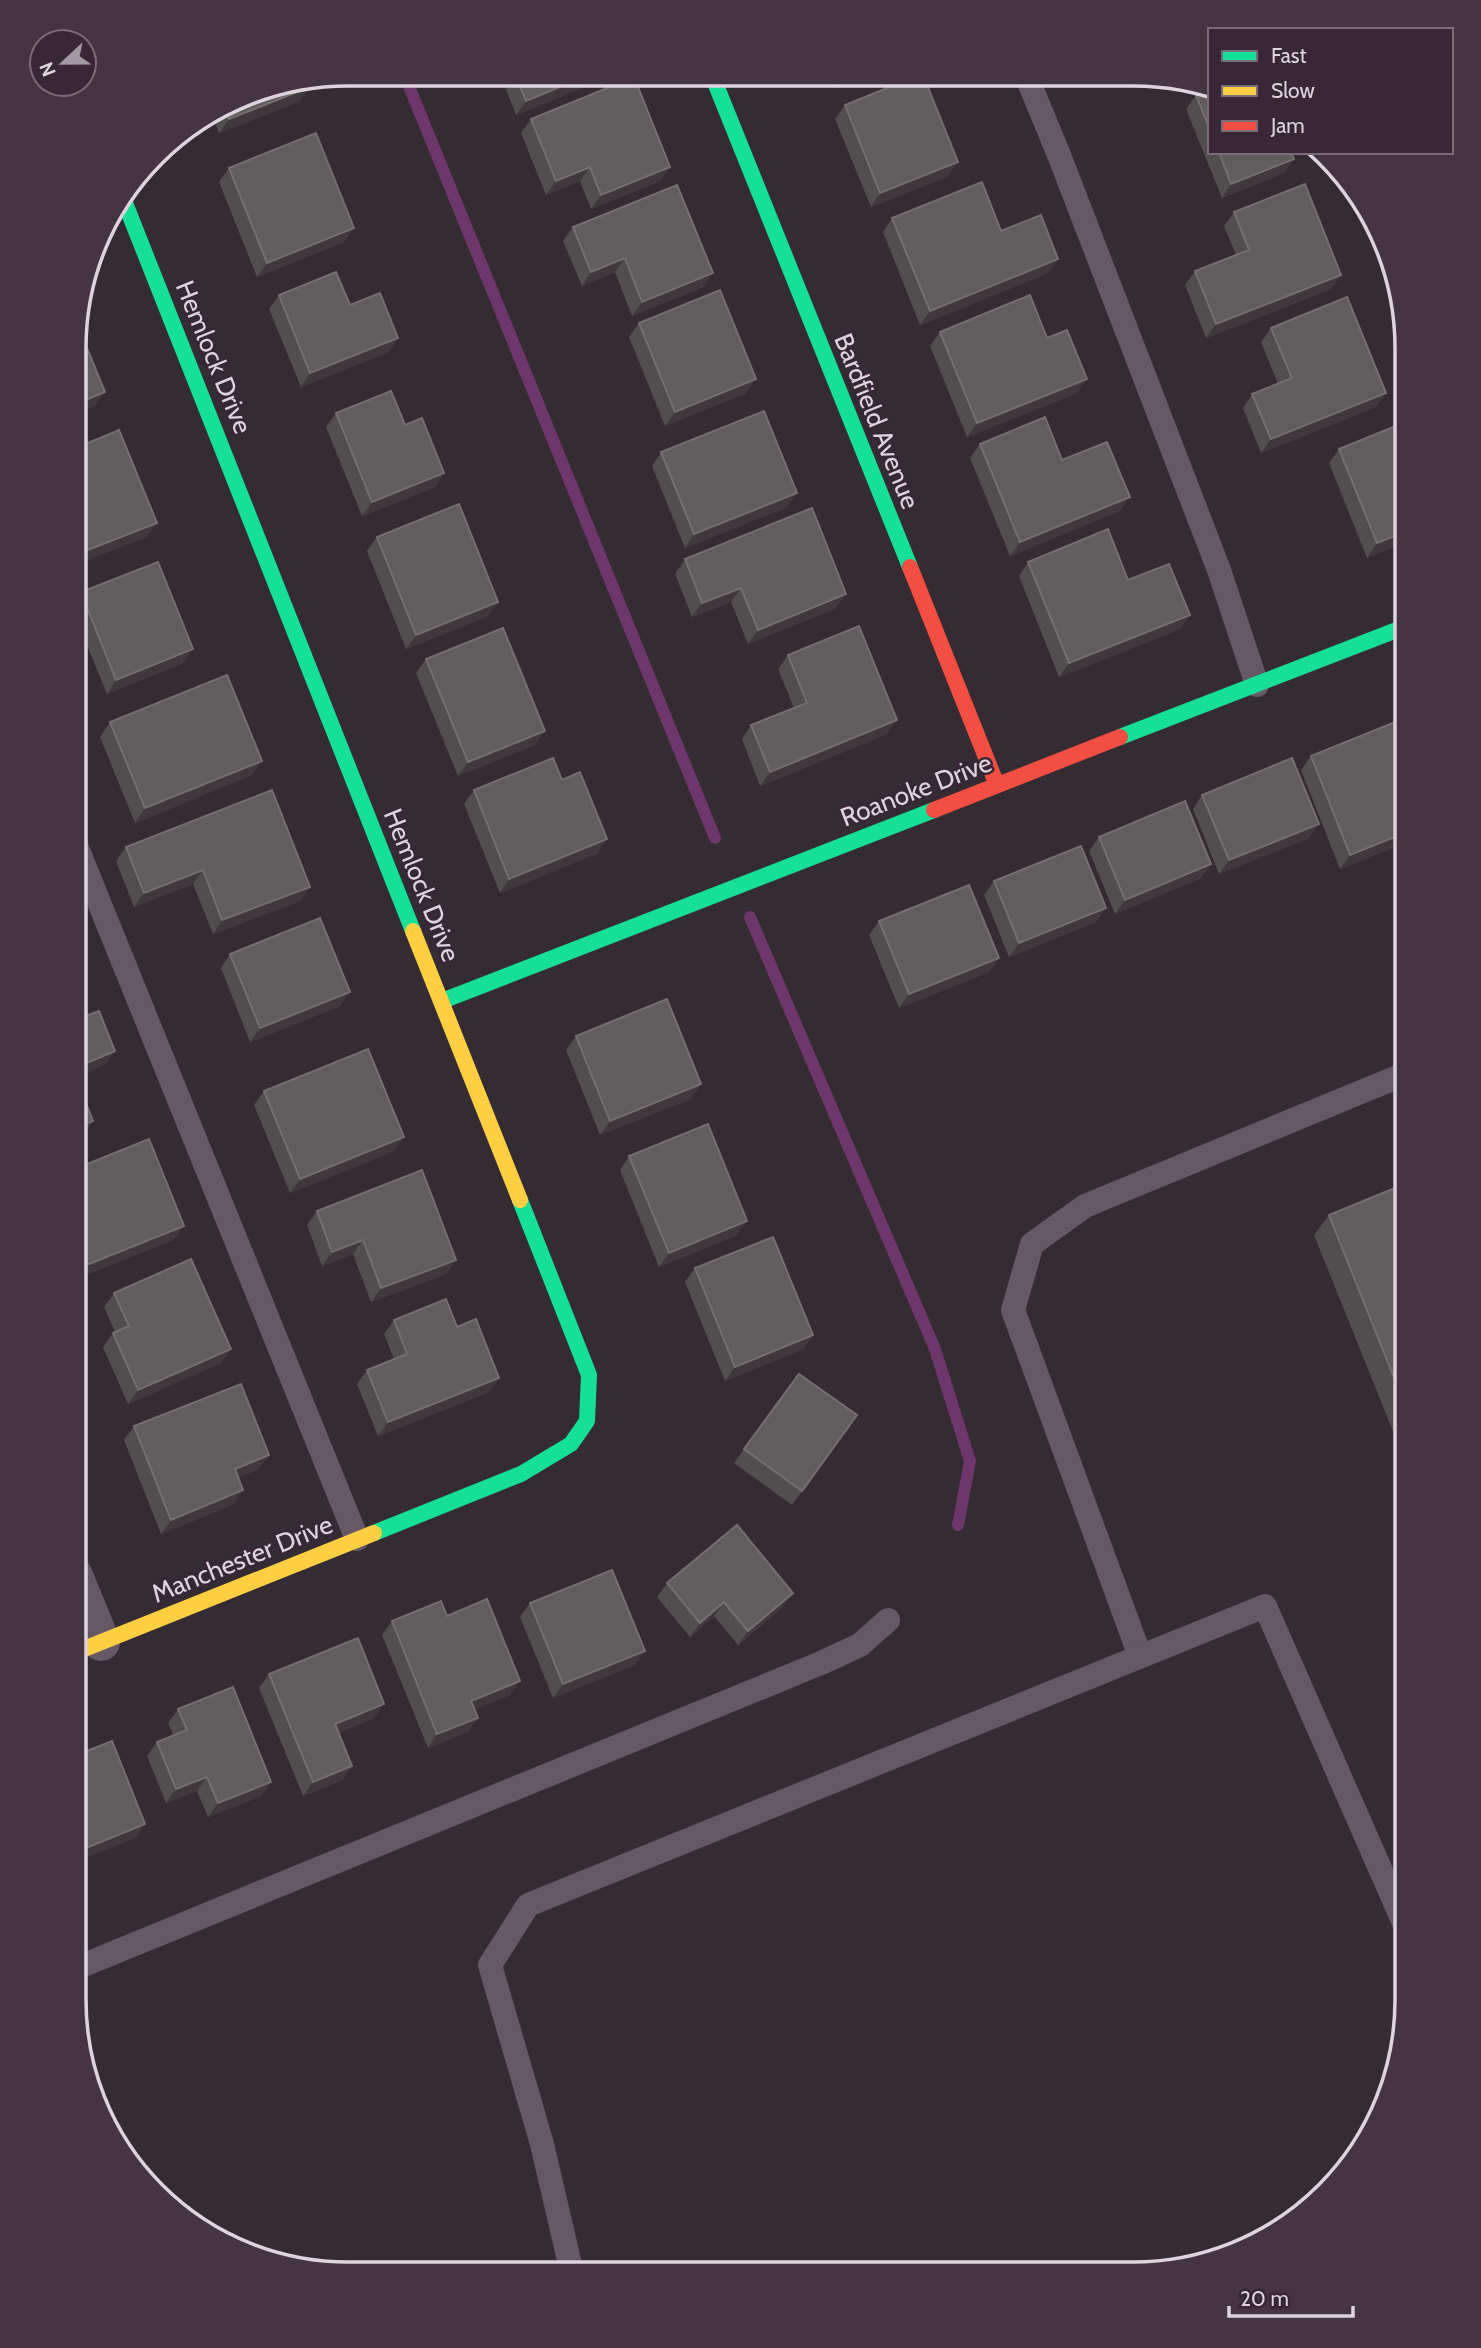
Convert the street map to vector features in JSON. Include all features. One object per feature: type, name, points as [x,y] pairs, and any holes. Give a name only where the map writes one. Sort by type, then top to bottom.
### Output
[{"type":"street","name":"Bardfield Avenue","points":[[716,86],[997,785]]},
{"type":"street","name":"Hemlock Drive","points":[[127,207],[589,1376],[587,1421],[571,1444],[521,1474],[429,1510]]},
{"type":"street","name":"Roanoke Drive","points":[[442,1001],[1395,631]]},
{"type":"street","name":"Manchester Drive","points":[[87,1648],[429,1510]]},
{"type":"lane","points":[[1030,86],[1214,557],[1256,685]]},
{"type":"lane","points":[[86,870],[357,1539]]},
{"type":"lane","points":[[1140,1656],[1013,1310],[1032,1244],[1085,1206],[1395,1078]]},
{"type":"lane","points":[[569,2262],[542,2144],[490,1965],[528,1905],[1265,1606],[1395,1903]]},
{"type":"lane","points":[[86,1964],[821,1663],[860,1645],[888,1619]]},
{"type":"building","points":[[520,86],[562,86],[526,101]]},
{"type":"building","points":[[612,86],[638,86],[670,167],[601,195],[590,167],[556,181],[531,119]]},
{"type":"building","points":[[892,86],[927,86],[958,162],[880,193],[845,105]]},
{"type":"building","points":[[302,90],[229,119],[228,115],[247,106]]},
{"type":"building","points":[[1196,95],[1208,97],[1208,125]]},
{"type":"building","points":[[316,133],[354,228],[267,263],[229,168]]},
{"type":"building","points":[[1220,154],[1292,154],[1294,159],[1231,184]]},
{"type":"building","points":[[982,182],[1001,231],[1041,215],[1058,259],[930,311],[892,218]]},
{"type":"building","points":[[1305,184],[1341,275],[1216,324],[1195,271],[1249,250],[1234,212]]},
{"type":"building","points":[[677,185],[713,273],[642,302],[625,258],[591,272],[573,227]]},
{"type":"building","points":[[336,272],[350,305],[380,293],[398,338],[310,373],[279,295]]},
{"type":"building","points":[[720,290],[756,379],[675,412],[639,323]]},
{"type":"building","points":[[1030,295],[1047,338],[1067,330],[1087,379],[977,423],[940,332]]},
{"type":"building","points":[[1347,297],[1386,393],[1271,439],[1252,394],[1292,378],[1271,328]]},
{"type":"building","points":[[86,345],[105,392],[86,400]]},
{"type":"building","points":[[391,391],[405,425],[422,418],[444,473],[372,502],[336,413]]},
{"type":"building","points":[[764,411],[797,493],[694,534],[661,452]]},
{"type":"building","points":[[1045,417],[1062,460],[1107,442],[1130,497],[1020,542],[980,444]]},
{"type":"building","points":[[1395,426],[1395,536],[1377,543],[1339,449]]},
{"type":"building","points":[[119,430],[157,523],[86,551],[86,444]]},
{"type":"building","points":[[459,504],[498,602],[416,635],[377,537]]},
{"type":"building","points":[[812,508],[846,594],[758,630],[741,588],[702,603],[685,559]]},
{"type":"building","points":[[1108,529],[1128,580],[1169,564],[1190,615],[1069,663],[1028,562]]},
{"type":"building","points":[[158,562],[193,649],[116,680],[86,605],[86,590]]},
{"type":"building","points":[[859,626],[897,720],[770,772],[751,725],[807,703],[788,655]]},
{"type":"building","points":[[503,628],[545,731],[468,762],[426,659]]},
{"type":"building","points":[[227,675],[262,761],[145,808],[110,722]]},
{"type":"building","points":[[1395,722],[1395,837],[1350,855],[1311,756]]},
{"type":"building","points":[[553,758],[562,780],[580,772],[607,839],[509,879],[474,790]]},
{"type":"building","points":[[1292,758],[1319,824],[1229,860],[1202,795]]},
{"type":"building","points":[[272,790],[310,887],[222,920],[203,870],[144,893],[126,847]]},
{"type":"building","points":[[1185,801],[1211,864],[1125,900],[1099,837]]},
{"type":"building","points":[[1081,846],[1106,908],[1019,943],[994,881]]},
{"type":"building","points":[[969,885],[999,958],[909,994],[879,921]]},
{"type":"building","points":[[320,918],[350,992],[260,1028],[230,954]]},
{"type":"building","points":[[667,999],[701,1084],[610,1121],[576,1036]]},
{"type":"building","points":[[99,1011],[115,1051],[86,1063],[86,1016]]},
{"type":"building","points":[[368,1049],[404,1137],[300,1179],[264,1091]]},
{"type":"building","points":[[86,1103],[93,1121],[86,1124]]},
{"type":"building","points":[[708,1124],[747,1221],[669,1253],[629,1156]]},
{"type":"building","points":[[149,1139],[184,1226],[86,1265],[86,1165]]},
{"type":"building","points":[[422,1170],[456,1260],[381,1288],[363,1240],[332,1252],[317,1211]]},
{"type":"building","points":[[1395,1188],[1395,1380],[1329,1215]]},
{"type":"building","points":[[773,1237],[813,1335],[735,1367],[695,1268]]},
{"type":"building","points":[[191,1259],[231,1349],[138,1390],[113,1333],[129,1326],[114,1293]]},
{"type":"building","points":[[446,1299],[457,1327],[476,1319],[499,1378],[388,1422],[367,1370],[407,1354],[394,1320]]},
{"type":"building","points":[[799,1374],[857,1415],[802,1491],[744,1449]]},
{"type":"building","points":[[241,1384],[269,1455],[235,1469],[243,1490],[171,1520],[134,1426]]},
{"type":"building","points":[[737,1525],[793,1593],[748,1631],[724,1602],[700,1623],[667,1583]]},
{"type":"building","points":[[612,1570],[645,1651],[563,1684],[530,1603]]},
{"type":"building","points":[[487,1599],[520,1681],[471,1701],[478,1718],[437,1734],[392,1621],[441,1601],[447,1616]]},
{"type":"building","points":[[358,1638],[384,1704],[335,1724],[352,1766],[313,1782],[269,1674]]},
{"type":"building","points":[[233,1687],[271,1782],[218,1803],[207,1777],[176,1789],[157,1742],[187,1730],[178,1709]]},
{"type":"building","points":[[112,1741],[145,1824],[86,1848],[86,1751]]},
{"type":"waterway","points":[[409,86],[715,838]]},
{"type":"waterway","points":[[750,917],[935,1349],[970,1461],[958,1525]]},
{"type":"traffic: fast","points":[[716,86],[910,567]]},
{"type":"traffic: fast","points":[[127,207],[413,931]]},
{"type":"traffic: fast","points":[[1120,737],[1395,631]]},
{"type":"traffic: fast","points":[[442,1001],[934,810]]},
{"type":"traffic: fast","points":[[374,1533],[521,1474],[571,1444],[587,1421],[589,1375],[520,1200]]},
{"type":"traffic: slow","points":[[413,931],[520,1200]]},
{"type":"traffic: slow","points":[[86,1648],[374,1533]]},
{"type":"traffic: jam","points":[[910,567],[997,785]]},
{"type":"traffic: jam","points":[[934,810],[1120,737]]}]
